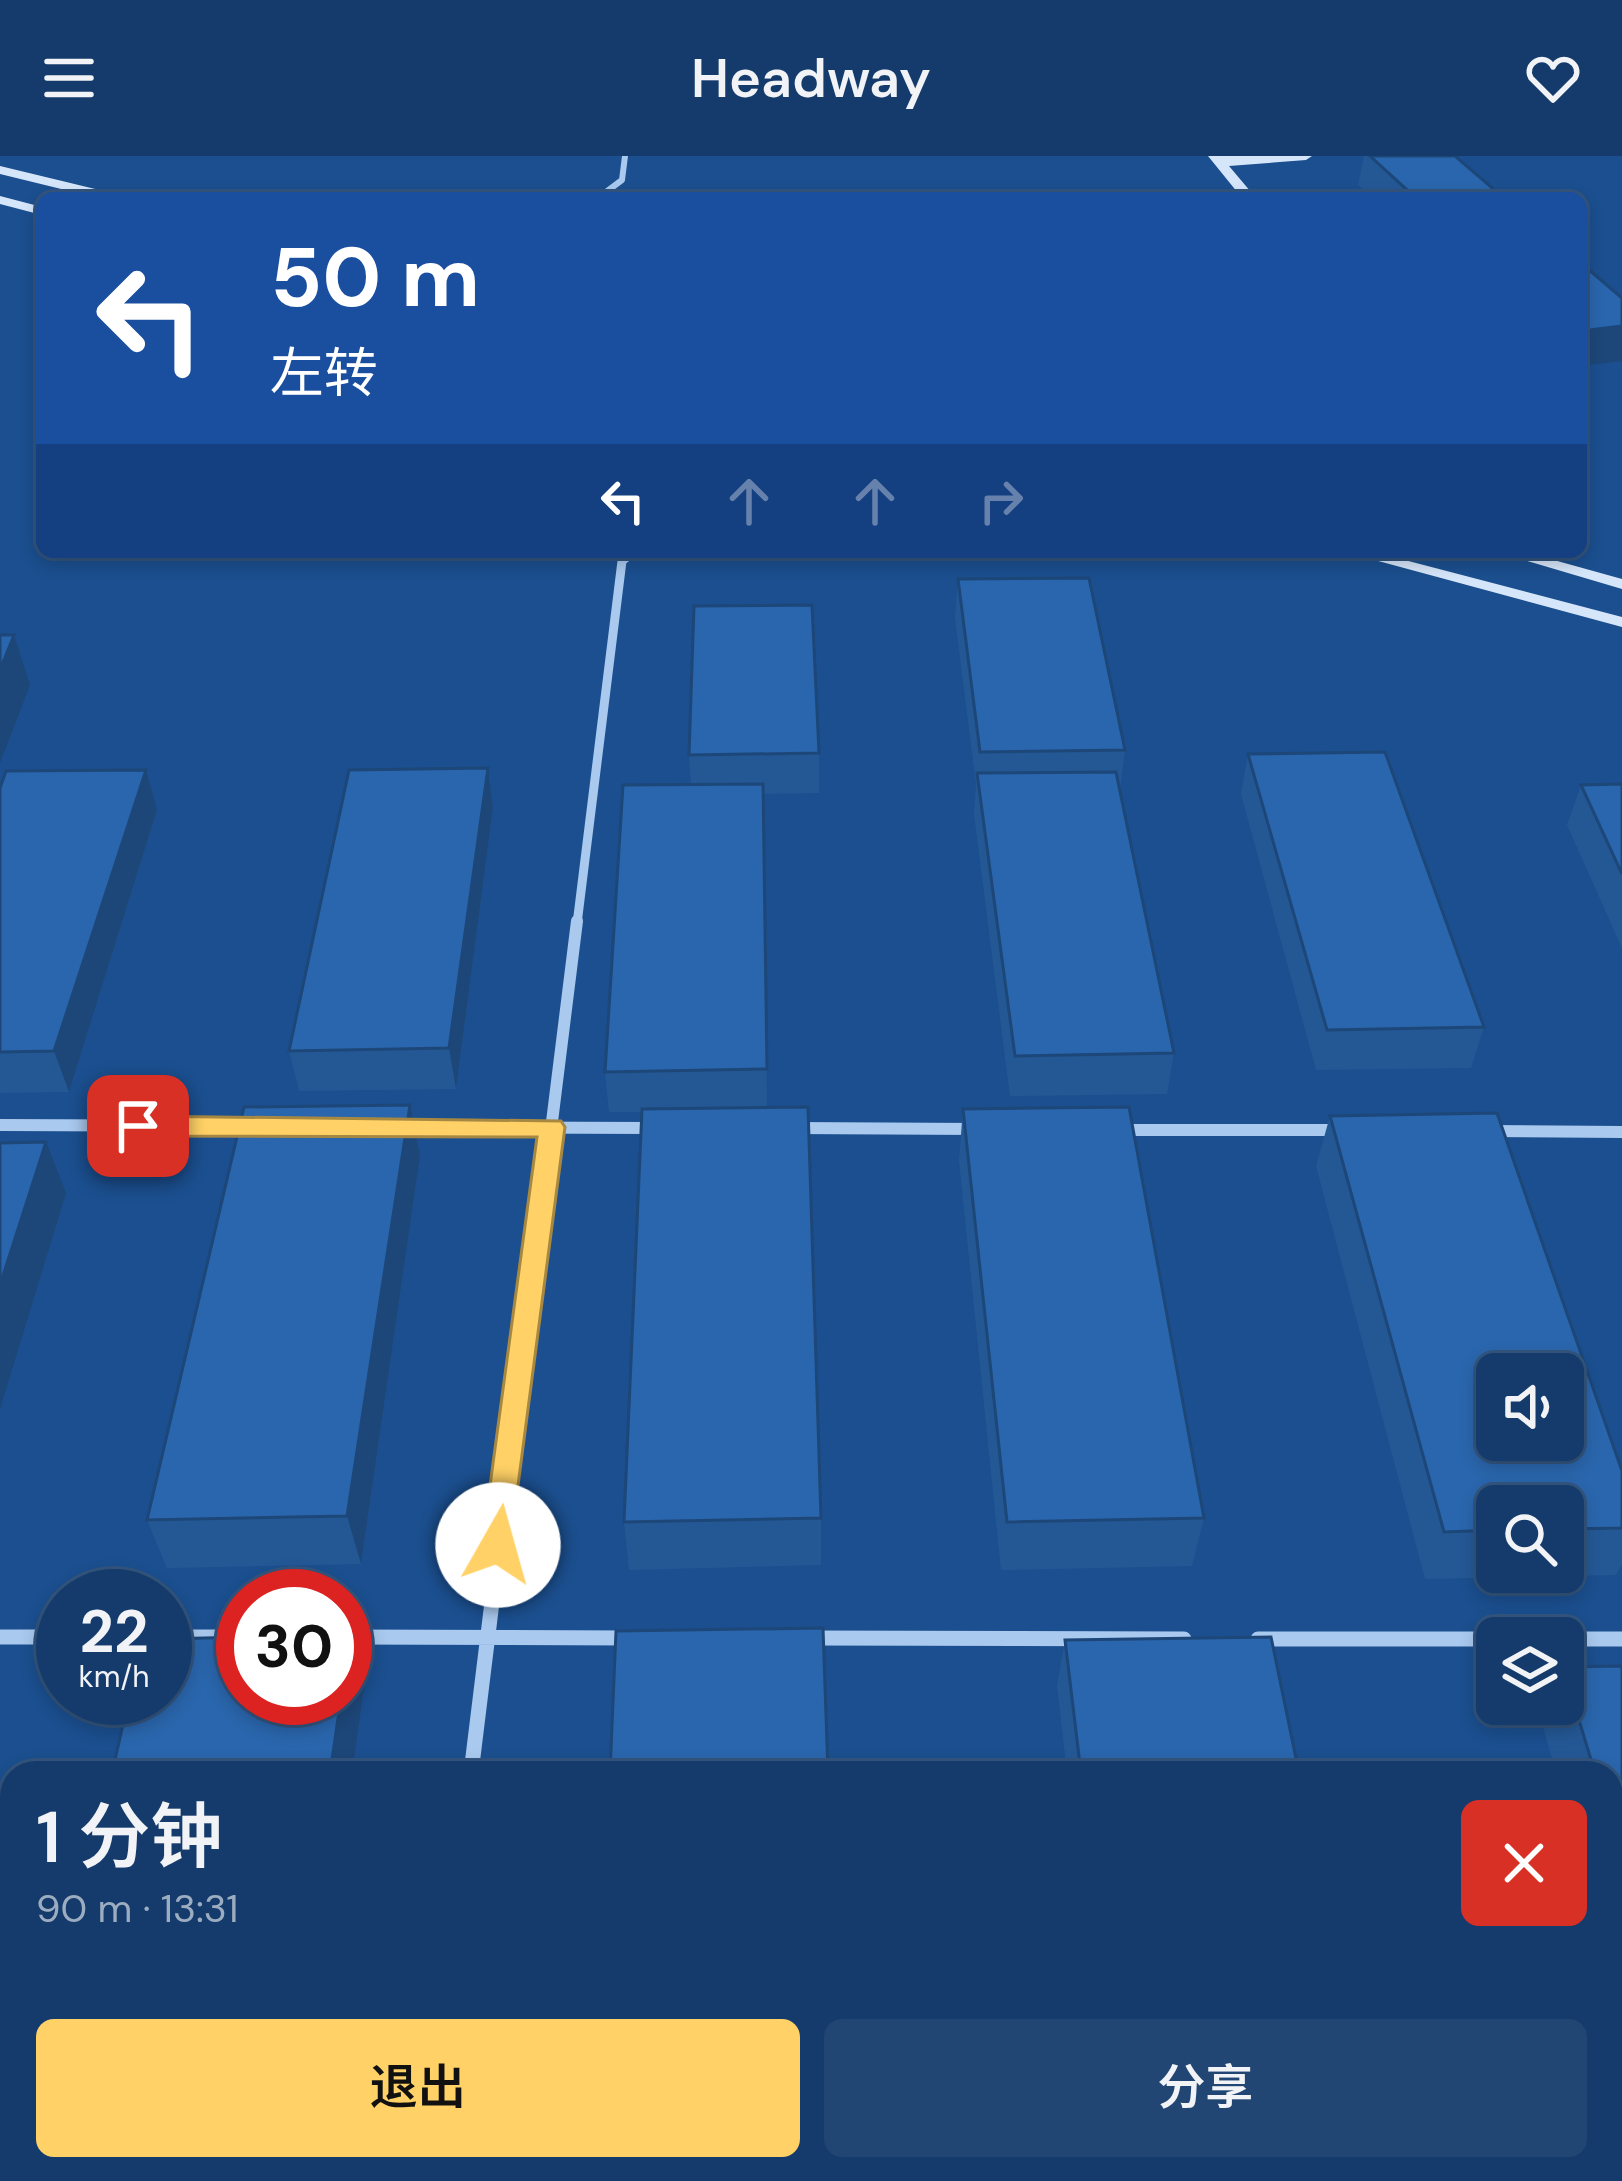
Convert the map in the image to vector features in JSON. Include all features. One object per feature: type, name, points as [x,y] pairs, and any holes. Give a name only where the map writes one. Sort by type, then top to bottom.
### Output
[{"type":"main road","points":[[1215,159],[1306,156]]},
{"type":"main road","points":[[1215,159],[1244,192]]},
{"type":"main road","points":[[0,170],[90,192]]},
{"type":"main road","points":[[0,200],[36,209]]},
{"type":"main road","points":[[1377,558],[1622,622]]},
{"type":"main road","points":[[1529,558],[1622,584]]},
{"type":"main road","points":[[1580,558],[1622,599]]},
{"type":"street","points":[[472,1761],[626,558]]},
{"type":"street","points":[[0,1125],[264,1126]]},
{"type":"street","points":[[383,1127],[670,1128]]},
{"type":"street","points":[[765,1128],[1004,1129]]},
{"type":"street","points":[[1099,1130],[1360,1131]]},
{"type":"street","points":[[1479,1131],[1622,1132]]},
{"type":"street","points":[[0,1636],[36,1637]]},
{"type":"street","points":[[372,1637],[650,1638]]},
{"type":"street","points":[[792,1638],[1191,1639]]},
{"type":"street","points":[[1238,1639],[1476,1639]]},
{"type":"street","points":[[1584,1639],[1622,1640]]},
{"type":"lane","points":[[606,192],[622,180],[625,156]]},
{"type":"building","points":[[1370,156],[1455,156],[1497,192],[1409,192]]},
{"type":"building","points":[[1587,268],[1622,298],[1622,326],[1587,330]]},
{"type":"building","points":[[1089,578],[1125,750],[980,752],[958,579]]},
{"type":"building","points":[[812,605],[819,753],[689,755],[694,606]]},
{"type":"building","points":[[0,635],[14,635],[0,670]]},
{"type":"building","points":[[1385,752],[1484,1027],[1327,1030],[1248,754]]},
{"type":"building","points":[[488,768],[449,1048],[289,1051],[349,770]]},
{"type":"building","points":[[146,770],[54,1051],[0,1052],[0,788],[6,771]]},
{"type":"building","points":[[1116,772],[1174,1053],[1015,1056],[977,773]]},
{"type":"building","points":[[763,784],[767,1069],[605,1072],[623,785]]},
{"type":"building","points":[[1622,784],[1622,874],[1581,785]]},
{"type":"building","points":[[410,1105],[347,1516],[147,1520],[244,1107]]},
{"type":"building","points":[[808,1107],[821,1518],[624,1522],[642,1109]]},
{"type":"building","points":[[1129,1107],[1204,1518],[1007,1522],[963,1109]]},
{"type":"building","points":[[1497,1113],[1581,1353],[1476,1353],[1476,1461],[1584,1461],[1584,1362],[1622,1471],[1622,1528],[1584,1529],[1584,1485],[1476,1485],[1476,1531],[1444,1532],[1330,1116]]},
{"type":"building","points":[[46,1142],[0,1285],[0,1143]]},
{"type":"building","points":[[823,1628],[828,1761],[611,1761],[616,1631]]},
{"type":"building","points":[[1271,1637],[1297,1761],[1080,1761],[1065,1640]]},
{"type":"building","points":[[192,1638],[216,1638],[216,1725],[337,1725],[332,1761],[115,1761],[123,1725],[192,1725]]},
{"type":"building","points":[[1622,1666],[1622,1761],[1591,1761],[1581,1725],[1584,1667]]},
{"type":"route","points":[[138,1126],[551,1127],[498,1545]]}]
